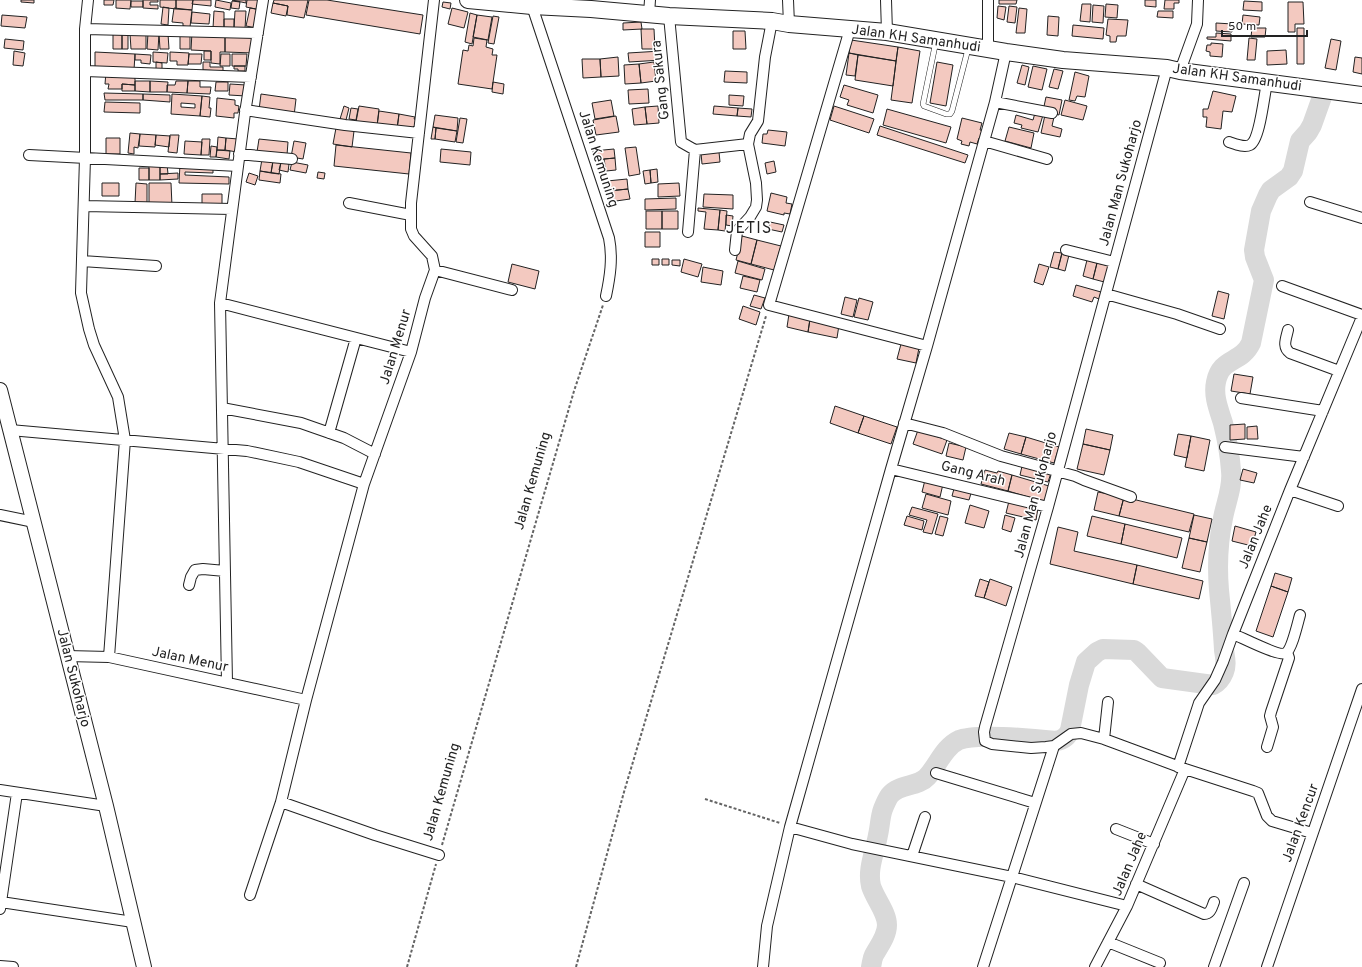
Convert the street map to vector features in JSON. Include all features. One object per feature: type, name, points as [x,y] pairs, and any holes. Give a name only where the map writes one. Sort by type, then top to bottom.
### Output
[{"type":"main road","name":"Jalan KH Samanhudi","points":[[468,0],[533,3],[591,8],[649,7],[668,16],[772,21],[789,24],[888,32],[1063,60],[1174,70],[1362,95]]},
{"type":"main road","name":"Jalan Sukoharjo","points":[[0,390],[106,806],[144,967]]},
{"type":"street","points":[[88,0],[85,28],[85,158],[81,293],[94,345],[118,398],[125,440],[109,657]]},
{"type":"street","points":[[227,682],[220,303],[245,110],[263,0]]},
{"type":"street","points":[[434,0],[411,203],[412,229],[414,236],[432,256],[435,270],[512,290]]},
{"type":"street","points":[[788,0],[789,24]]},
{"type":"street","points":[[886,0],[888,32]]},
{"type":"street","points":[[988,0],[988,49]]},
{"type":"street","name":"Jalan Man Sukoharjo","points":[[1198,0],[1197,24],[1174,70],[1114,262],[985,736],[992,744],[1031,748],[1054,746],[1074,733],[1104,738],[1178,767],[1253,790],[1258,793],[1267,816],[1272,821],[1312,832]]},
{"type":"street","name":"Jalan Kemuning","points":[[533,3],[611,246],[610,276],[606,296]]},
{"type":"street","name":"Gang Sakura","points":[[668,16],[681,142],[695,150]]},
{"type":"street","points":[[735,250],[737,231],[750,217],[756,207],[756,183],[748,144],[750,134],[758,121],[765,57],[772,21]]},
{"type":"street","points":[[85,28],[258,34]]},
{"type":"street","points":[[850,29],[770,305],[927,346]]},
{"type":"street","points":[[763,967],[768,926],[790,827],[927,346],[995,102],[1006,52]]},
{"type":"street","points":[[85,71],[251,77]]},
{"type":"street","points":[[1229,142],[1245,146],[1252,144],[1255,140],[1266,83]]},
{"type":"street","points":[[995,102],[1052,113]]},
{"type":"street","points":[[245,110],[345,125],[419,133]]},
{"type":"street","points":[[984,141],[1047,159]]},
{"type":"street","points":[[688,232],[695,150],[748,144]]},
{"type":"street","points":[[239,154],[292,159]]},
{"type":"street","points":[[29,155],[238,166]]},
{"type":"street","points":[[1310,202],[1362,218]]},
{"type":"street","points":[[349,203],[411,215]]},
{"type":"street","points":[[84,206],[232,209]]},
{"type":"street","points":[[1066,250],[1114,262]]},
{"type":"street","points":[[82,262],[156,266]]},
{"type":"street","name":"Jalan Menur","points":[[250,895],[281,802],[306,700],[364,484],[411,352],[425,298],[435,270]]},
{"type":"street","points":[[1282,286],[1362,316]]},
{"type":"street","points":[[1106,294],[1177,314],[1220,329]]},
{"type":"street","points":[[220,303],[411,352]]},
{"type":"street","name":"Jalan Jahe","points":[[1095,967],[1127,906],[1154,844],[1199,703],[1215,680],[1223,662],[1290,490],[1362,316]]},
{"type":"street","points":[[1288,330],[1285,346],[1290,354],[1339,371]]},
{"type":"street","points":[[329,432],[356,338]]},
{"type":"street","points":[[1241,398],[1323,411]]},
{"type":"street","points":[[222,408],[301,423],[344,438],[375,454]]},
{"type":"street","points":[[904,423],[943,434],[1000,456],[1058,470],[1131,497]]},
{"type":"street","points":[[10,430],[246,451],[298,462],[364,484]]},
{"type":"street","points":[[1225,448],[1304,457]]},
{"type":"street","name":"Gang Arah","points":[[891,469],[1048,507]]},
{"type":"street","points":[[1290,490],[1338,506]]},
{"type":"street","points":[[0,515],[34,522]]},
{"type":"street","points":[[189,585],[190,577],[195,570],[203,569],[225,571]]},
{"type":"street","points":[[1267,747],[1272,727],[1270,716],[1271,712],[1289,658],[1287,652],[1300,615]]},
{"type":"street","points":[[1233,634],[1280,654],[1287,652]]},
{"type":"street","name":"Jalan Menur","points":[[67,656],[109,657],[306,700]]},
{"type":"street","name":"Jalan Kencur","points":[[1267,967],[1362,689]]},
{"type":"street","points":[[1104,738],[1108,702]]},
{"type":"street","points":[[983,967],[1054,746]]},
{"type":"street","points":[[936,773],[1035,803]]},
{"type":"street","points":[[0,790],[106,806]]},
{"type":"street","points":[[18,793],[0,906],[133,922]]},
{"type":"street","points":[[281,802],[375,836],[439,854]]},
{"type":"street","points":[[912,856],[925,817]]},
{"type":"street","points":[[790,827],[873,849],[1012,877],[1127,906]]},
{"type":"street","points":[[1116,829],[1154,844]]},
{"type":"street","points":[[1214,967],[1244,883]]},
{"type":"street","points":[[1136,884],[1204,914],[1210,911],[1214,902]]},
{"type":"street","points":[[1108,942],[1160,963]]},
{"type":"street","points":[[0,966],[13,967]]},
{"type":"lane","points":[[936,40],[923,104],[924,106],[946,114],[950,114],[952,111],[968,46]]},
{"type":"path","name":"Jalan Kemuning","points":[[407,967],[570,406],[606,296]]},
{"type":"path","points":[[576,967],[624,792],[770,305]]},
{"type":"path","points":[[705,799],[790,827]]},
{"type":"building","points":[[21,0],[34,0],[34,3],[21,2]]},
{"type":"building","points":[[104,0],[114,0],[113,5],[104,5]]},
{"type":"building","points":[[116,0],[131,0],[130,9],[116,8]]},
{"type":"building","points":[[143,0],[158,0],[158,2],[150,2],[150,5],[158,5],[158,9],[143,8]]},
{"type":"building","points":[[160,0],[176,0],[176,9],[160,7]]},
{"type":"building","points":[[176,0],[193,0],[192,10],[176,9]]},
{"type":"building","points":[[193,0],[211,0],[211,6],[192,4]]},
{"type":"building","points":[[216,0],[231,3],[230,10],[215,7]]},
{"type":"building","points":[[232,0],[246,0],[246,3]]},
{"type":"building","points":[[247,0],[263,0],[261,10],[246,7]]},
{"type":"building","points":[[274,0],[308,0],[304,18],[287,15],[288,6],[273,3]]},
{"type":"building","points":[[309,0],[327,0],[423,15],[420,34],[306,15]]},
{"type":"building","points":[[999,0],[1017,0],[1016,4],[999,4]]},
{"type":"building","points":[[1145,0],[1156,0],[1156,7],[1145,6]]},
{"type":"building","points":[[1165,0],[1179,0],[1179,3],[1174,3],[1174,9],[1164,9]]},
{"type":"building","points":[[131,1],[143,1],[143,7],[131,7]]},
{"type":"building","points":[[232,1],[240,2],[239,9],[231,8]]},
{"type":"building","points":[[1244,1],[1262,2],[1262,11],[1243,10]]},
{"type":"building","points":[[443,2],[451,3],[450,9],[442,7]]},
{"type":"building","points":[[1288,2],[1303,2],[1304,24],[1295,24],[1295,32],[1288,32]]},
{"type":"building","points":[[273,3],[288,6],[286,16],[271,13]]},
{"type":"building","points":[[1082,4],[1091,4],[1090,22],[1080,21]]},
{"type":"building","points":[[1106,4],[1118,5],[1117,18],[1105,17]]},
{"type":"building","points":[[1093,5],[1104,6],[1103,23],[1092,22]]},
{"type":"building","points":[[998,6],[1006,7],[1004,20],[997,18]]},
{"type":"building","points":[[1009,6],[1017,7],[1015,23],[1007,22]]},
{"type":"building","points":[[163,7],[169,8],[168,25],[161,24]]},
{"type":"building","points":[[174,8],[192,10],[190,27],[183,26],[183,23],[172,22]]},
{"type":"building","points":[[250,8],[261,10],[257,28],[246,26]]},
{"type":"building","points":[[452,8],[468,12],[464,28],[448,24]]},
{"type":"building","points":[[1019,8],[1027,9],[1025,33],[1016,33]]},
{"type":"building","points":[[214,11],[224,12],[224,28],[213,28]]},
{"type":"building","points":[[235,11],[246,11],[245,29],[234,28]]},
{"type":"building","points":[[1158,11],[1173,11],[1173,18],[1157,17]]},
{"type":"building","points":[[192,12],[210,14],[209,24],[191,23]]},
{"type":"building","points":[[470,13],[477,15],[472,44],[465,42]]},
{"type":"building","points":[[2,15],[27,17],[25,28],[1,26]]},
{"type":"building","points":[[477,15],[492,17],[488,40],[473,37]]},
{"type":"building","points":[[1243,15],[1260,17],[1259,25],[1242,24]]},
{"type":"building","points":[[493,16],[499,17],[494,44],[488,43]]},
{"type":"building","points":[[1048,16],[1059,17],[1058,36],[1047,35]]},
{"type":"building","points":[[224,19],[234,19],[234,28],[224,28]]},
{"type":"building","points":[[1108,19],[1128,20],[1126,36],[1117,36],[1116,42],[1110,42],[1110,36],[1106,35]]},
{"type":"building","points":[[641,22],[642,29],[623,30],[623,23]]},
{"type":"building","points":[[1216,23],[1233,24],[1232,32],[1216,31]]},
{"type":"building","points":[[1073,25],[1104,28],[1103,39],[1072,36]]},
{"type":"building","points":[[1252,28],[1266,28],[1265,37],[1251,37]]},
{"type":"building","points":[[1297,28],[1304,28],[1304,64],[1297,64]]},
{"type":"building","points":[[641,29],[654,29],[655,49],[642,49]]},
{"type":"building","points":[[733,31],[745,31],[746,49],[733,49]]},
{"type":"building","points":[[113,32],[122,32],[122,49],[113,49]]},
{"type":"building","points":[[122,32],[128,32],[128,49],[122,49]]},
{"type":"building","points":[[192,32],[225,34],[225,52],[220,52],[220,64],[211,63],[211,51],[191,50]]},
{"type":"building","points":[[146,33],[146,49],[131,49],[130,34]]},
{"type":"building","points":[[148,33],[159,33],[158,50],[147,49]]},
{"type":"building","points":[[1216,33],[1231,34],[1231,41],[1207,39],[1207,37],[1216,37]]},
{"type":"building","points":[[159,34],[168,34],[169,49],[160,49]]},
{"type":"building","points":[[225,34],[255,35],[254,53],[225,52]]},
{"type":"building","points":[[180,36],[190,36],[190,49],[180,49]]},
{"type":"building","points":[[474,38],[487,40],[486,47],[493,49],[492,55],[497,55],[492,89],[458,84],[463,50],[468,51],[469,45],[473,46]]},
{"type":"building","points":[[1249,38],[1257,39],[1255,60],[1247,60]]},
{"type":"building","points":[[5,39],[24,41],[23,50],[4,48]]},
{"type":"building","points":[[1331,39],[1341,41],[1336,70],[1325,68]]},
{"type":"building","points":[[851,40],[898,47],[896,61],[849,53]]},
{"type":"building","points":[[1211,43],[1223,44],[1222,57],[1210,56],[1210,52],[1206,51],[1207,45],[1211,45]]},
{"type":"building","points":[[898,47],[920,51],[912,103],[891,100]]},
{"type":"building","points":[[1286,50],[1287,64],[1267,65],[1267,51]]},
{"type":"building","points":[[14,51],[25,53],[23,66],[13,65]]},
{"type":"building","points":[[204,51],[211,51],[211,60],[204,60]]},
{"type":"building","points":[[661,51],[662,60],[629,62],[628,53]]},
{"type":"building","points":[[95,52],[135,54],[134,70],[95,68]]},
{"type":"building","points":[[153,52],[168,53],[167,63],[153,62]]},
{"type":"building","points":[[170,52],[189,53],[188,65],[177,65],[177,61],[170,61]]},
{"type":"building","points":[[849,53],[858,55],[855,76],[846,75]]},
{"type":"building","points":[[135,54],[151,55],[150,64],[141,63],[141,60],[135,60]]},
{"type":"building","points":[[189,54],[202,54],[201,64],[188,64]]},
{"type":"building","points":[[221,54],[230,54],[230,66],[220,66]]},
{"type":"building","points":[[232,54],[247,54],[246,66],[232,66]]},
{"type":"building","points":[[858,55],[896,61],[893,86],[855,80]]},
{"type":"building","points":[[618,57],[619,76],[601,77],[600,59]]},
{"type":"building","points":[[1355,57],[1362,58],[1362,74],[1353,72]]},
{"type":"building","points":[[582,59],[600,59],[601,77],[583,78]]},
{"type":"building","points":[[156,62],[162,63],[162,69],[156,69]]},
{"type":"building","points":[[203,62],[210,62],[210,67],[223,67],[223,71],[203,70]]},
{"type":"building","points":[[654,62],[656,81],[641,83],[639,64]]},
{"type":"building","points":[[937,62],[953,65],[946,106],[930,103]]},
{"type":"building","points":[[639,64],[641,83],[625,84],[624,65]]},
{"type":"building","points":[[1022,65],[1029,67],[1025,85],[1017,83]]},
{"type":"building","points":[[234,66],[245,66],[245,71],[238,71],[238,69],[234,69]]},
{"type":"building","points":[[1033,66],[1047,69],[1042,90],[1028,87]]},
{"type":"building","points":[[1054,69],[1063,71],[1058,89],[1049,87]]},
{"type":"building","points":[[725,71],[747,72],[747,83],[724,82]]},
{"type":"building","points":[[106,72],[135,74],[135,85],[122,84],[122,89],[108,89],[109,84],[105,84]]},
{"type":"building","points":[[1075,72],[1089,76],[1085,97],[1077,96],[1075,101],[1069,100]]},
{"type":"building","points":[[135,81],[150,81],[150,92],[135,91]]},
{"type":"building","points":[[150,81],[168,82],[167,92],[150,92]]},
{"type":"building","points":[[176,81],[188,81],[187,93],[167,92],[167,85],[175,85]]},
{"type":"building","points":[[188,81],[200,81],[200,87],[211,87],[210,94],[187,93]]},
{"type":"building","points":[[216,82],[228,82],[228,91],[215,91]]},
{"type":"building","points":[[493,82],[504,84],[503,94],[492,92]]},
{"type":"building","points":[[122,84],[135,85],[135,91],[122,91]]},
{"type":"building","points":[[230,84],[246,85],[246,96],[229,95]]},
{"type":"building","points":[[844,85],[878,95],[873,113],[847,105],[849,100],[840,97]]},
{"type":"building","points":[[648,89],[649,103],[629,104],[628,90]]},
{"type":"building","points":[[1213,91],[1236,96],[1232,112],[1223,111],[1221,129],[1206,127],[1207,117],[1203,117],[1203,109],[1208,109]]},
{"type":"building","points":[[104,93],[143,94],[143,100],[105,100]]},
{"type":"building","points":[[143,94],[170,95],[170,102],[143,100]]},
{"type":"building","points":[[172,94],[202,96],[200,116],[171,114]],"holes":[[[181,103],[195,104],[195,108],[181,107]]]},
{"type":"building","points":[[261,94],[296,99],[294,116],[259,110]]},
{"type":"building","points":[[729,95],[744,96],[743,106],[729,105]]},
{"type":"building","points":[[202,96],[210,97],[210,117],[200,116]]},
{"type":"building","points":[[1046,97],[1062,100],[1059,115],[1043,111]]},
{"type":"building","points":[[217,98],[235,100],[235,105],[239,106],[238,113],[234,113],[234,118],[216,116]]},
{"type":"building","points":[[611,100],[614,116],[595,119],[592,103]]},
{"type":"building","points":[[1065,100],[1087,106],[1083,120],[1061,115]]},
{"type":"building","points":[[105,102],[140,103],[140,113],[104,112]]},
{"type":"building","points":[[344,106],[349,108],[346,120],[340,119]]},
{"type":"building","points":[[359,106],[379,109],[377,126],[356,122]]},
{"type":"building","points":[[658,106],[659,123],[647,124],[645,107]]},
{"type":"building","points":[[714,106],[738,108],[737,116],[713,114]]},
{"type":"building","points":[[834,106],[874,119],[869,133],[830,120]]},
{"type":"building","points":[[645,107],[647,124],[634,125],[632,109]]},
{"type":"building","points":[[351,108],[358,109],[356,120],[349,119]]},
{"type":"building","points":[[738,108],[752,109],[751,117],[737,116]]},
{"type":"building","points":[[887,109],[951,127],[946,143],[883,125]]},
{"type":"building","points":[[379,111],[399,114],[397,129],[377,126]]},
{"type":"building","points":[[1035,113],[1043,115],[1038,132],[1021,128],[1022,125],[1014,123],[1016,115],[1033,120]]},
{"type":"building","points":[[399,114],[415,117],[414,119],[418,120],[417,129],[397,129]]},
{"type":"building","points":[[435,115],[458,118],[457,131],[433,127]]},
{"type":"building","points":[[1045,115],[1054,117],[1052,126],[1062,129],[1060,137],[1041,133]]},
{"type":"building","points":[[616,116],[619,132],[596,135],[593,120]]},
{"type":"building","points":[[460,118],[467,119],[463,143],[456,142]]},
{"type":"building","points":[[962,118],[982,123],[980,130],[985,131],[983,139],[979,138],[977,144],[970,142],[969,146],[961,144],[962,141],[957,139]]},
{"type":"building","points":[[880,126],[968,155],[965,163],[877,135]]},
{"type":"building","points":[[433,127],[436,128],[435,139],[431,139]]},
{"type":"building","points":[[1009,127],[1034,133],[1031,148],[1005,141]]},
{"type":"building","points":[[336,128],[354,131],[352,147],[333,144]]},
{"type":"building","points":[[436,128],[457,131],[455,142],[435,139]]},
{"type":"building","points":[[768,130],[787,132],[785,146],[762,143],[763,134],[767,134]]},
{"type":"building","points":[[130,133],[140,134],[138,148],[134,147],[134,154],[128,153]]},
{"type":"building","points":[[140,134],[156,135],[155,147],[139,146]]},
{"type":"building","points":[[156,135],[170,136],[169,147],[155,145]]},
{"type":"building","points":[[170,135],[179,135],[177,153],[168,152]]},
{"type":"building","points":[[218,137],[226,138],[225,150],[217,150]]},
{"type":"building","points":[[106,138],[120,138],[120,154],[106,154]]},
{"type":"building","points":[[226,138],[238,139],[237,152],[225,150]]},
{"type":"building","points":[[202,139],[210,139],[209,155],[201,155]]},
{"type":"building","points":[[259,139],[288,142],[287,155],[257,152]]},
{"type":"building","points":[[185,141],[202,142],[201,155],[184,154]]},
{"type":"building","points":[[294,141],[306,143],[303,159],[291,157]]},
{"type":"building","points":[[336,145],[411,153],[409,174],[334,166]]},
{"type":"building","points":[[211,146],[217,147],[216,157],[210,157]]},
{"type":"building","points":[[636,147],[640,174],[629,176],[625,148]]},
{"type":"building","points":[[441,149],[471,152],[470,165],[440,162]]},
{"type":"building","points":[[614,149],[615,158],[594,160],[593,151]]},
{"type":"building","points":[[217,150],[230,151],[229,159],[216,157]]},
{"type":"building","points":[[719,152],[720,162],[702,164],[701,153]]},
{"type":"building","points":[[615,158],[616,170],[606,171],[604,159]]},
{"type":"building","points":[[262,159],[273,161],[271,173],[260,171]]},
{"type":"building","points":[[273,161],[281,162],[279,174],[271,173]]},
{"type":"building","points":[[774,161],[776,172],[767,174],[765,163]]},
{"type":"building","points":[[149,162],[160,162],[160,180],[149,180]]},
{"type":"building","points":[[281,162],[289,164],[288,172],[279,170]]},
{"type":"building","points":[[292,162],[308,165],[306,173],[290,170]]},
{"type":"building","points":[[160,164],[167,164],[168,174],[160,174]]},
{"type":"building","points":[[180,164],[213,165],[213,173],[185,172],[185,175],[229,177],[229,184],[179,183]]},
{"type":"building","points":[[139,168],[149,168],[149,180],[139,180]]},
{"type":"building","points":[[657,169],[658,182],[651,183],[650,170]]},
{"type":"building","points":[[650,170],[651,183],[645,184],[643,171]]},
{"type":"building","points":[[260,171],[281,174],[280,183],[259,180]]},
{"type":"building","points":[[318,172],[325,173],[324,179],[317,178]]},
{"type":"building","points":[[178,173],[178,179],[160,180],[160,174]]},
{"type":"building","points":[[249,173],[258,176],[255,185],[246,182]]},
{"type":"building","points":[[627,179],[628,189],[608,191],[607,181]]},
{"type":"building","points":[[102,183],[119,183],[119,196],[102,196]]},
{"type":"building","points":[[136,183],[147,184],[147,203],[135,203]]},
{"type":"building","points":[[149,183],[171,183],[172,206],[149,206]]},
{"type":"building","points":[[679,183],[680,196],[658,197],[658,184]]},
{"type":"building","points":[[628,189],[630,199],[609,202],[608,191]]},
{"type":"building","points":[[771,193],[787,197],[786,203],[792,204],[790,214],[784,213],[784,215],[767,211]]},
{"type":"building","points":[[202,194],[222,194],[222,207],[202,207]]},
{"type":"building","points":[[704,194],[733,195],[733,209],[703,207]]},
{"type":"building","points":[[676,198],[676,209],[645,210],[645,199]]},
{"type":"building","points":[[698,208],[720,210],[718,230],[704,229],[706,212],[698,211]]},
{"type":"building","points":[[720,210],[727,211],[725,231],[718,230]]},
{"type":"building","points":[[646,211],[662,211],[662,229],[646,229]]},
{"type":"building","points":[[662,211],[678,211],[678,229],[662,229]]},
{"type":"building","points":[[726,215],[733,216],[732,226],[726,225]]},
{"type":"building","points":[[770,222],[784,225],[782,232],[768,229]]},
{"type":"building","points":[[645,232],[660,232],[660,247],[645,247]]},
{"type":"building","points":[[742,236],[757,240],[751,264],[736,260]]},
{"type":"building","points":[[757,240],[781,246],[774,270],[751,264]]},
{"type":"building","points":[[1054,252],[1062,253],[1058,269],[1050,267]]},
{"type":"building","points":[[1062,253],[1069,255],[1065,271],[1058,269]]},
{"type":"building","points":[[652,259],[659,259],[659,265],[652,265]]},
{"type":"building","points":[[662,259],[669,259],[669,265],[662,265]]},
{"type":"building","points":[[684,259],[702,264],[698,277],[681,272]]},
{"type":"building","points":[[672,260],[680,260],[680,266],[672,265]]},
{"type":"building","points":[[1087,260],[1097,263],[1093,279],[1083,276]]},
{"type":"building","points":[[738,261],[765,269],[762,280],[735,273]]},
{"type":"building","points":[[1097,263],[1110,266],[1108,283],[1093,279]]},
{"type":"building","points":[[512,264],[539,271],[535,289],[508,282]]},
{"type":"building","points":[[1039,264],[1049,267],[1043,285],[1034,282]]},
{"type":"building","points":[[703,267],[723,271],[721,285],[701,282]]},
{"type":"building","points":[[743,276],[760,280],[757,292],[740,288]]},
{"type":"building","points":[[1076,285],[1101,292],[1099,299],[1094,297],[1092,302],[1073,296]]},
{"type":"building","points":[[1218,291],[1229,294],[1224,319],[1212,316]]},
{"type":"building","points":[[754,295],[765,298],[761,309],[750,306]]},
{"type":"building","points":[[845,297],[857,300],[853,317],[841,314]]},
{"type":"building","points":[[859,298],[873,302],[868,320],[854,317]]},
{"type":"building","points":[[743,306],[760,312],[756,325],[739,319]]},
{"type":"building","points":[[789,314],[810,319],[808,332],[787,327]]},
{"type":"building","points":[[810,319],[839,325],[837,338],[808,332]]},
{"type":"building","points":[[901,344],[919,348],[916,363],[897,359]]},
{"type":"building","points":[[1234,374],[1253,377],[1250,394],[1231,391]]},
{"type":"building","points":[[835,406],[864,416],[858,433],[830,423]]},
{"type":"building","points":[[864,416],[897,427],[891,444],[858,433]]},
{"type":"building","points":[[1245,424],[1245,439],[1230,440],[1230,425]]},
{"type":"building","points":[[1257,426],[1258,439],[1247,439],[1247,427]]},
{"type":"building","points":[[1086,429],[1113,435],[1110,450],[1083,444]]},
{"type":"building","points":[[918,430],[947,440],[942,454],[913,444]]},
{"type":"building","points":[[1009,433],[1026,437],[1021,454],[1004,449]]},
{"type":"building","points":[[1178,434],[1191,436],[1187,458],[1174,455]]},
{"type":"building","points":[[1191,436],[1210,440],[1204,471],[1185,467]]},
{"type":"building","points":[[1026,437],[1059,447],[1054,463],[1021,454]]},
{"type":"building","points":[[949,443],[966,447],[963,460],[946,456]]},
{"type":"building","points":[[1083,444],[1110,450],[1104,475],[1077,469]]},
{"type":"building","points":[[1023,462],[1052,470],[1048,482],[1020,475]]},
{"type":"building","points":[[1243,469],[1257,473],[1254,483],[1240,480]]},
{"type":"building","points":[[985,470],[997,473],[998,471],[1012,475],[1008,491],[981,484]]},
{"type":"building","points":[[1012,475],[1049,486],[1045,502],[1008,491]]},
{"type":"building","points":[[925,480],[943,484],[940,497],[922,492]]},
{"type":"building","points":[[955,485],[972,490],[969,500],[952,496]]},
{"type":"building","points":[[1098,492],[1124,497],[1119,516],[1094,510]]},
{"type":"building","points":[[926,494],[951,501],[948,515],[922,508]]},
{"type":"building","points":[[1124,497],[1194,514],[1189,532],[1119,516]]},
{"type":"building","points":[[1009,501],[1038,508],[1036,520],[1006,513]]},
{"type":"building","points":[[970,505],[989,511],[984,528],[965,523]]},
{"type":"building","points":[[912,507],[938,514],[932,534],[923,532],[927,520],[909,515]]},
{"type":"building","points":[[1005,515],[1015,518],[1011,532],[1002,529]]},
{"type":"building","points":[[1194,515],[1212,519],[1207,542],[1189,538]]},
{"type":"building","points":[[907,516],[924,521],[922,530],[904,525]]},
{"type":"building","points":[[940,516],[948,518],[943,536],[935,534]]},
{"type":"building","points":[[1092,516],[1125,524],[1121,544],[1087,536]]},
{"type":"building","points":[[1125,524],[1182,538],[1177,558],[1121,544]]},
{"type":"building","points":[[1235,526],[1256,532],[1252,546],[1232,541]]},
{"type":"building","points":[[1058,527],[1078,532],[1074,551],[1137,565],[1133,584],[1050,564]]},
{"type":"building","points":[[1189,538],[1207,542],[1200,572],[1182,568]]},
{"type":"building","points":[[1137,565],[1203,581],[1199,599],[1133,584]]},
{"type":"building","points":[[1275,573],[1292,578],[1288,592],[1271,586]]},
{"type":"building","points":[[980,579],[989,582],[984,598],[975,596]]},
{"type":"building","points":[[990,579],[1012,587],[1006,606],[984,598]]},
{"type":"building","points":[[1271,586],[1288,592],[1273,637],[1256,631]]},
{"type":"waterway","points":[[871,967],[873,956],[884,937],[887,925],[883,910],[871,886],[870,873],[882,812],[888,798],[894,791],[919,782],[927,777],[949,747],[959,740],[978,737],[1061,740],[1070,730],[1079,685],[1086,662],[1097,652],[1103,649],[1134,650],[1162,678],[1213,685],[1219,681],[1222,676],[1226,661],[1218,581],[1218,554],[1221,527],[1230,489],[1231,477],[1227,441],[1218,408],[1215,387],[1222,368],[1247,350],[1251,343],[1264,280],[1255,257],[1254,250],[1261,211],[1271,190],[1289,177],[1293,171],[1300,141],[1312,125],[1322,97]]},
{"type":"district","name":"JETIS","points":[[749,229]]}]
